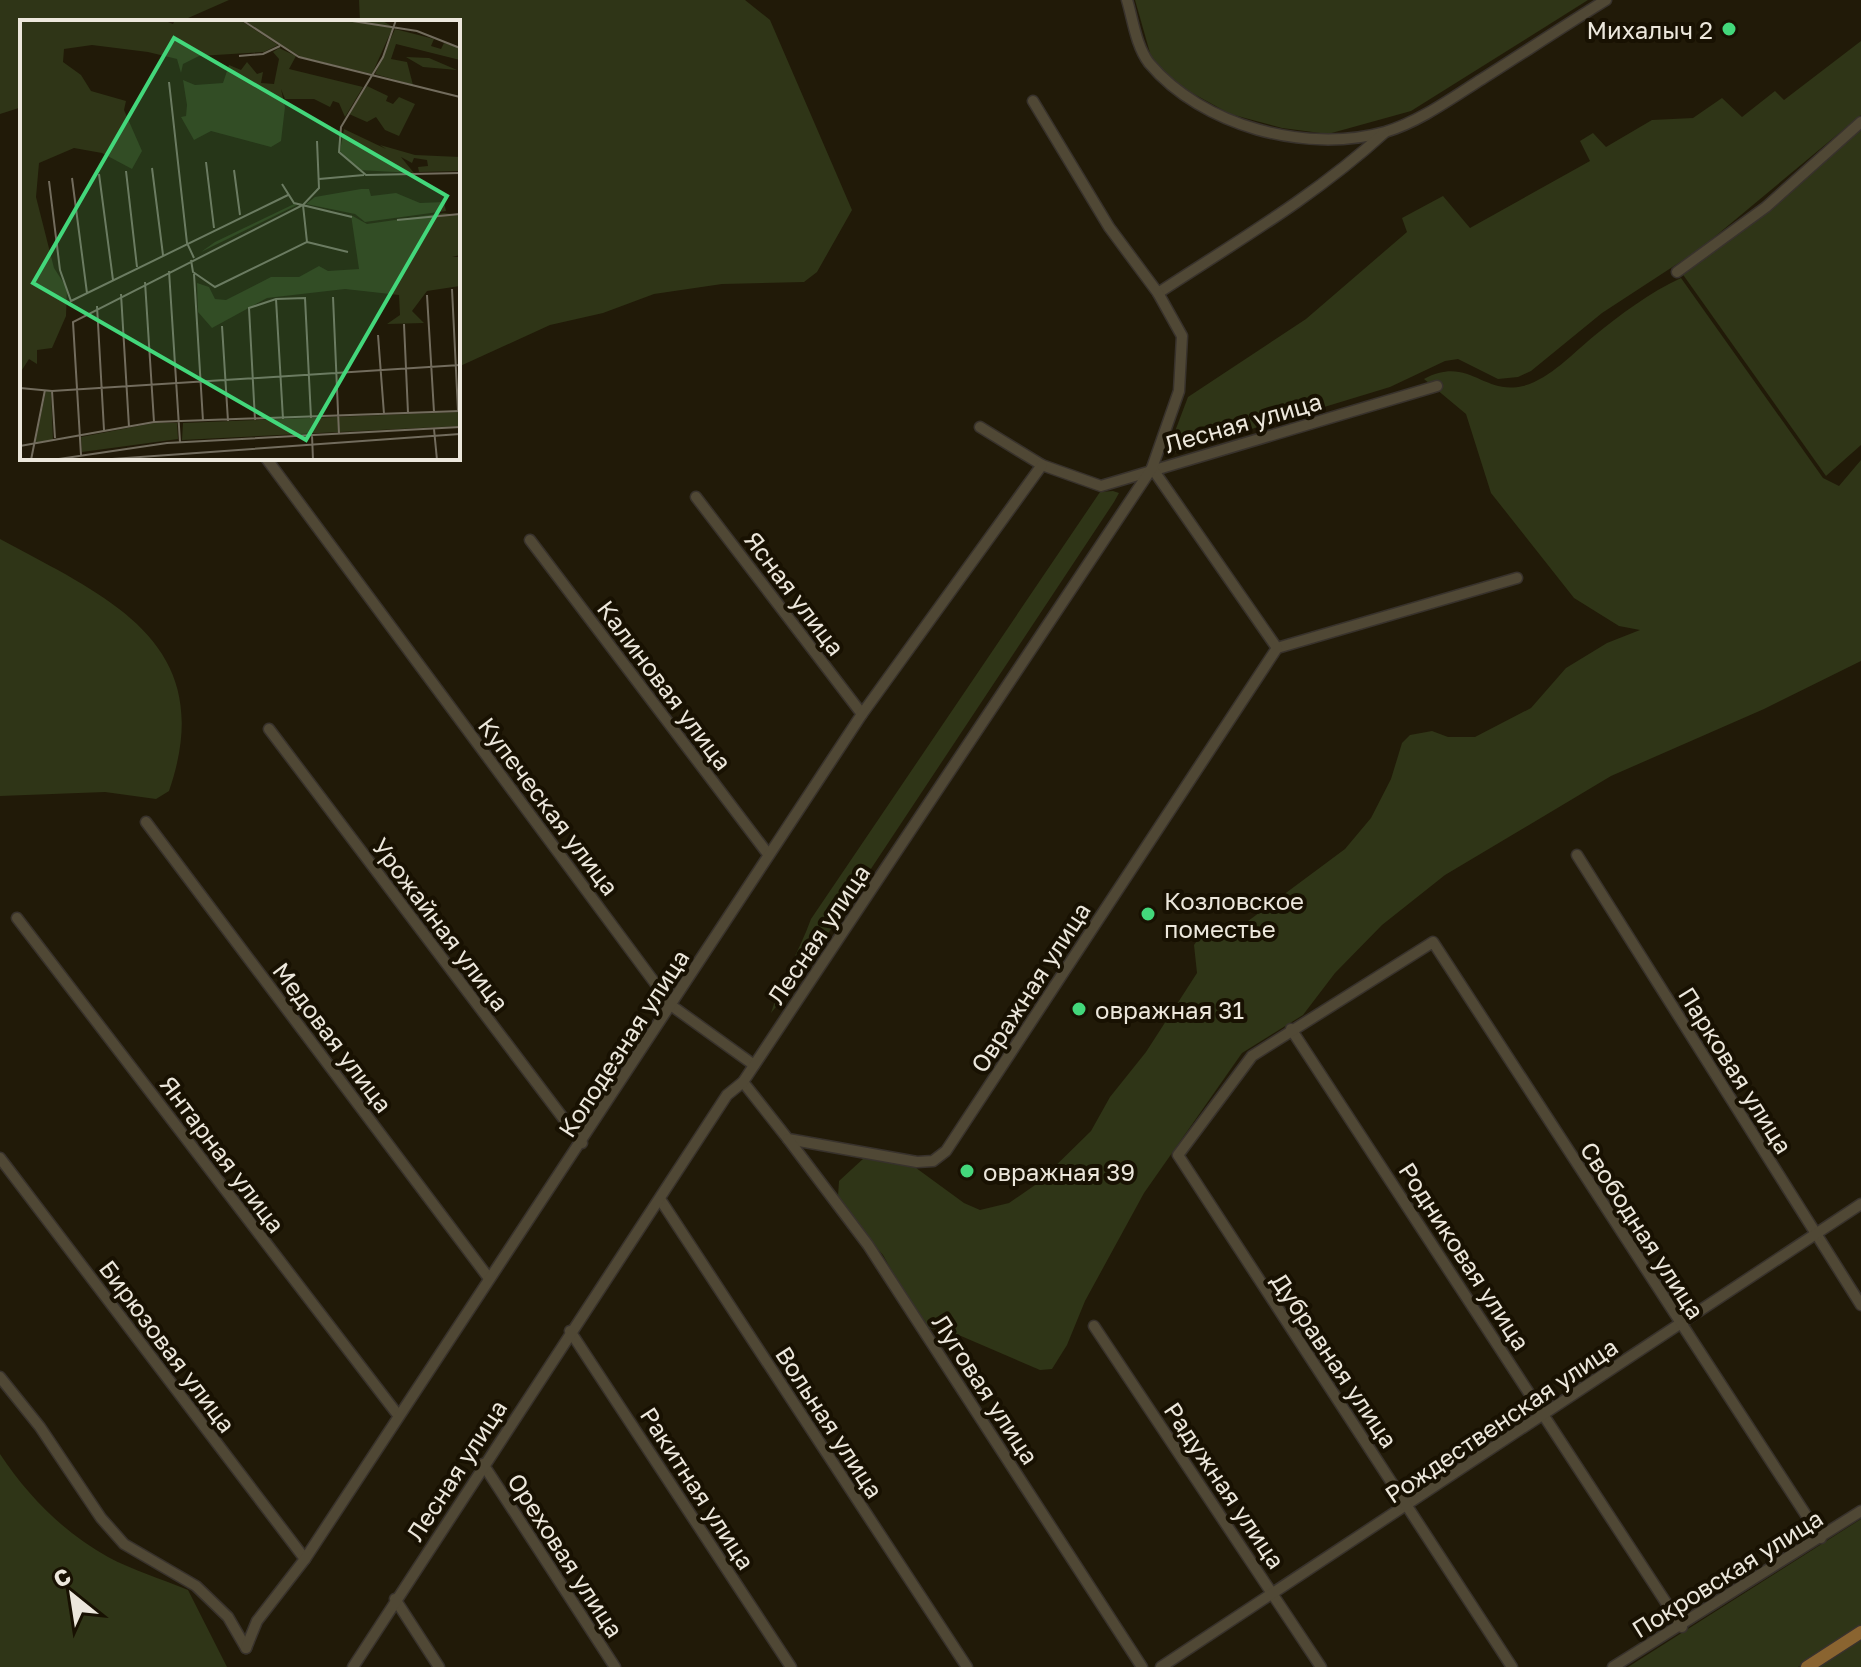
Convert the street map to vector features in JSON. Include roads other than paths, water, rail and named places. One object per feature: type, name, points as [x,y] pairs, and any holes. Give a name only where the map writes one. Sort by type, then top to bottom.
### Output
[{"type":"main road","points":[[1807,1667],[1861,1632]]},
{"type":"street","points":[[1127,0],[1140,48],[1148,62],[1179,92],[1229,120],[1280,134],[1328,139],[1385,132]]},
{"type":"street","points":[[1158,293],[1290,209],[1342,172],[1385,132],[1437,107],[1606,0]]},
{"type":"street","points":[[980,427],[1042,465],[1101,486],[1129,481],[1152,468],[1179,391],[1182,336],[1158,293],[1109,227],[1033,101]]},
{"type":"street","points":[[1677,272],[1766,207],[1861,122]]},
{"type":"street","name":"Лесная улица","points":[[353,1667],[727,1095],[743,1082],[1152,468],[1437,386]]},
{"type":"street","name":"Купеческая улица","points":[[267,460],[672,1006],[754,1065]]},
{"type":"street","name":"Колодезная улица","points":[[0,1377],[40,1427],[101,1518],[124,1544],[196,1586],[228,1617],[246,1648],[257,1621],[305,1559],[488,1277],[582,1143],[862,714],[1042,465]]},
{"type":"street","points":[[1152,468],[1277,648],[1517,578]]},
{"type":"street","name":"Ясная улица","points":[[696,497],[862,714]]},
{"type":"street","name":"Калиновая улица","points":[[530,540],[768,854]]},
{"type":"street","name":"Овражная улица","points":[[788,1139],[917,1162],[933,1161],[946,1151],[1277,648]]},
{"type":"street","name":"Урожайная улица","points":[[269,729],[582,1143]]},
{"type":"street","name":"Медовая улица","points":[[146,822],[488,1277]]},
{"type":"street","name":"Парковая улица","points":[[1577,855],[1861,1305]]},
{"type":"street","name":"Янтарная улица","points":[[17,918],[398,1415]]},
{"type":"street","name":"Свободная улица","points":[[1291,1029],[1433,942],[1821,1538]]},
{"type":"street","name":"Дубравная улица","points":[[1291,1029],[1252,1056],[1178,1155],[1512,1667]]},
{"type":"street","name":"Родниковая улица","points":[[1291,1029],[1682,1627]]},
{"type":"street","points":[[743,1082],[788,1139]]},
{"type":"street","name":"Луговая улица","points":[[788,1139],[868,1245],[1142,1667]]},
{"type":"street","name":"Бирюзовая улица","points":[[0,1158],[305,1559]]},
{"type":"street","name":"Вольная улица","points":[[660,1199],[967,1667]]},
{"type":"street","name":"Рождественская улица","points":[[1161,1667],[1861,1204]]},
{"type":"street","name":"Радужная улица","points":[[1094,1326],[1321,1667]]},
{"type":"street","name":"Ракитная улица","points":[[570,1331],[791,1667]]},
{"type":"street","name":"Ореховая улица","points":[[483,1464],[615,1667]]},
{"type":"street","name":"Покровская улица","points":[[1613,1667],[1682,1627],[1861,1511]]},
{"type":"street","points":[[395,1599],[439,1667]]},
{"type":"place","name":"Михалыч 2","points":[[1729,29]]},
{"type":"place","name":"Козловское поместье","points":[[1148,914]]},
{"type":"place","name":"овражная 31","points":[[1079,1009]]},
{"type":"place","name":"овражная 39","points":[[967,1171]]}]
